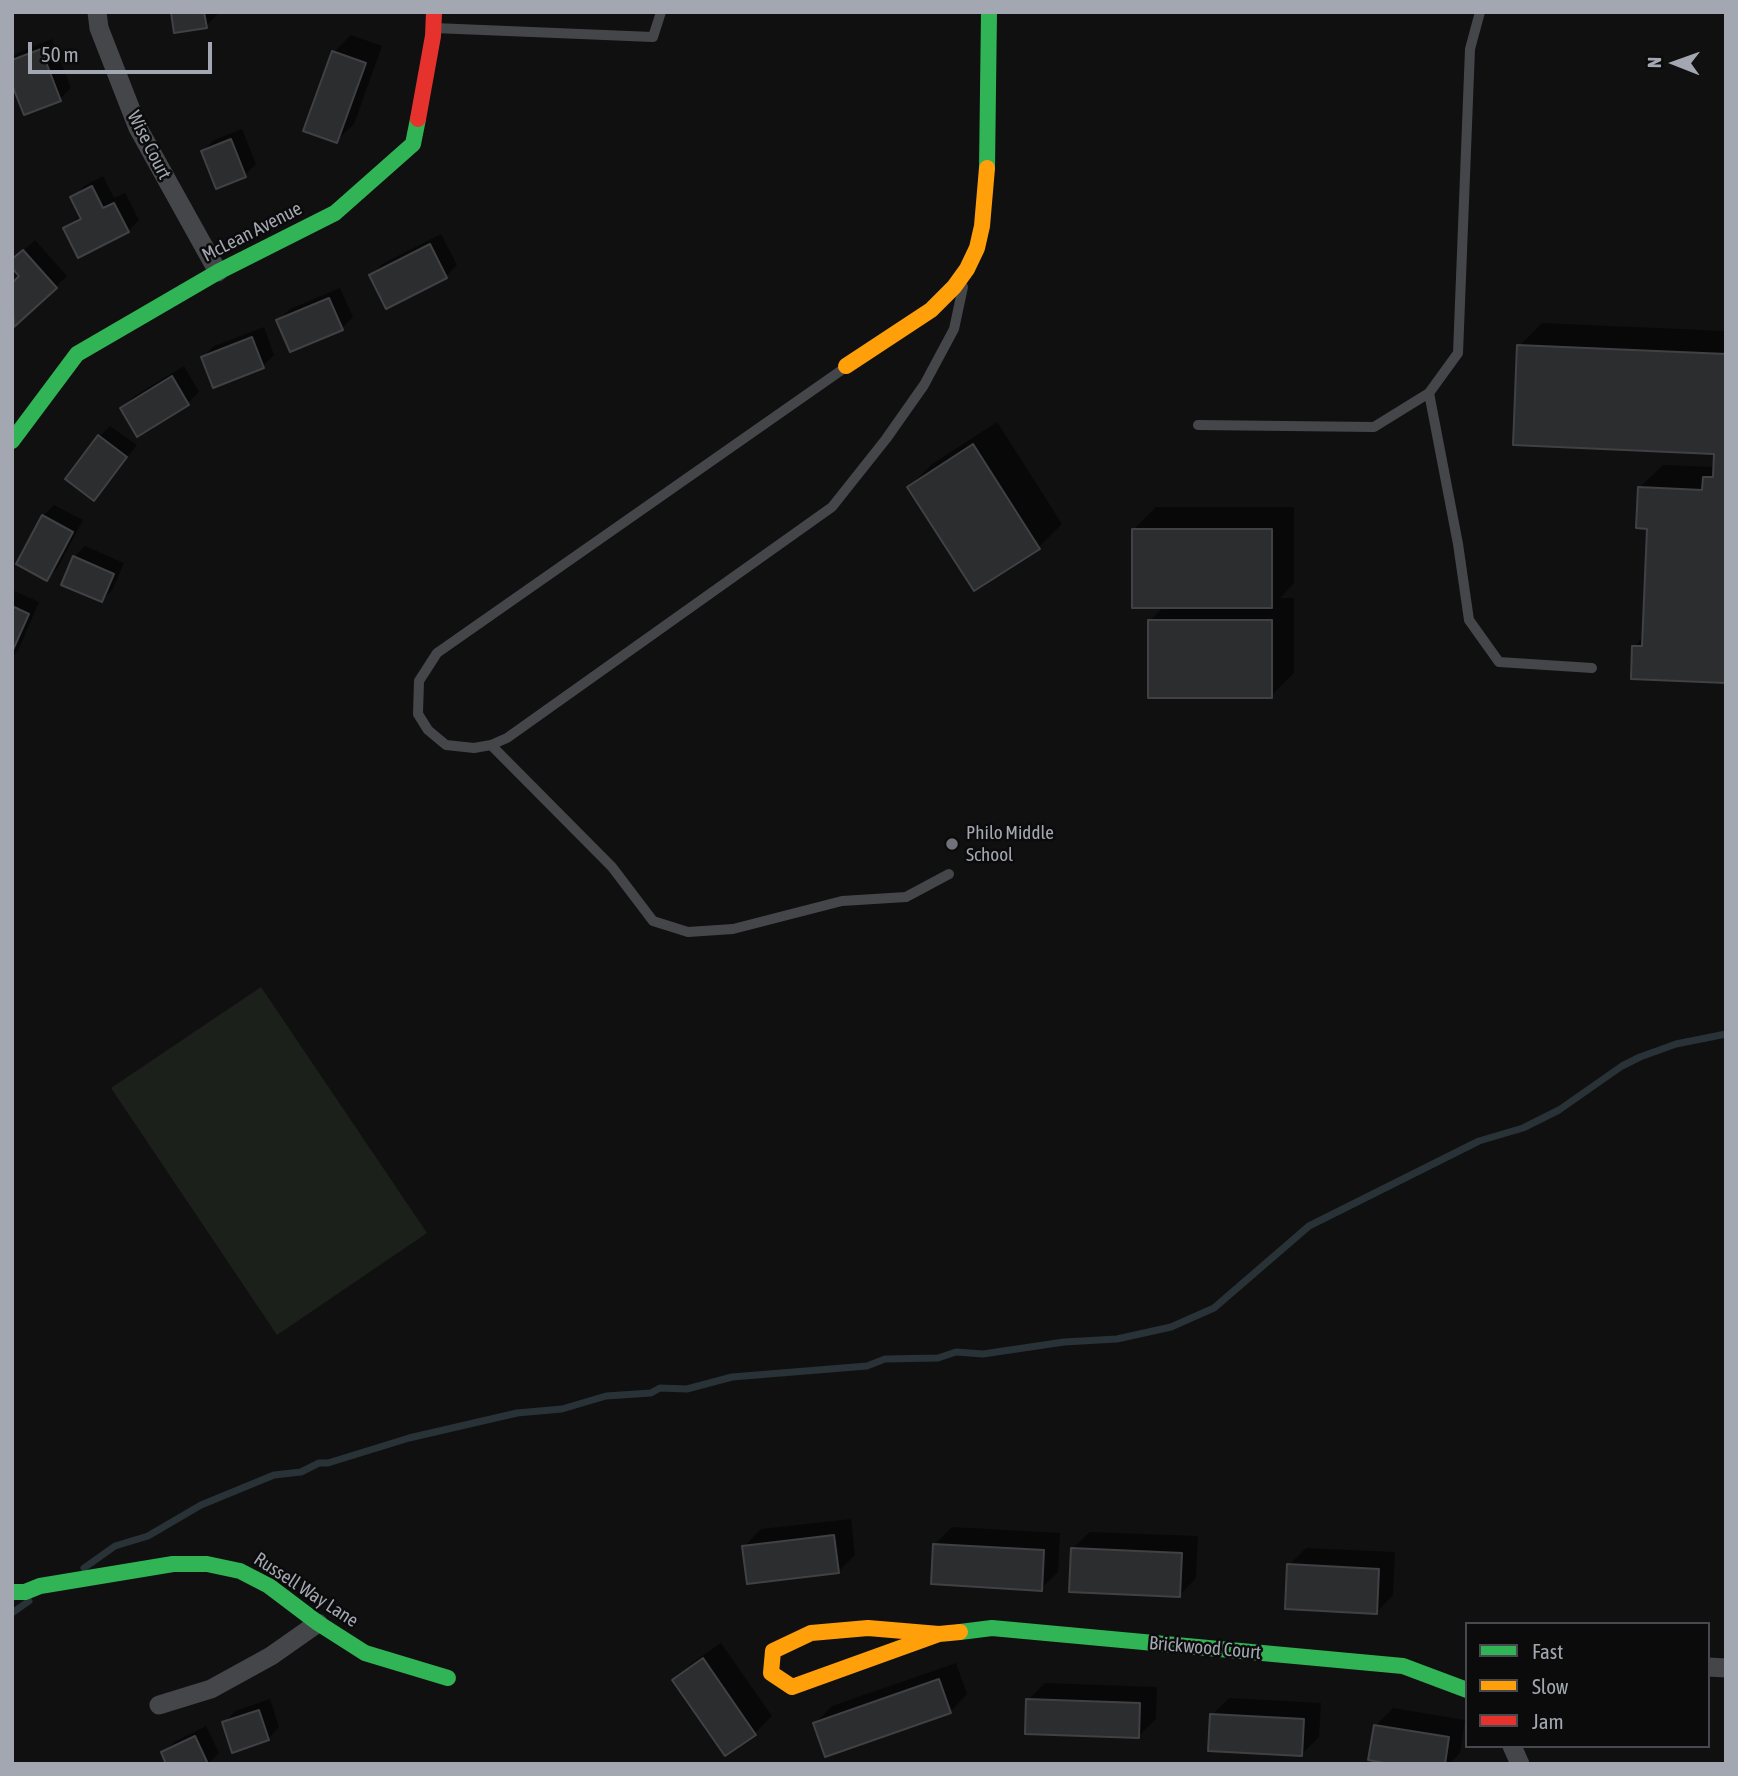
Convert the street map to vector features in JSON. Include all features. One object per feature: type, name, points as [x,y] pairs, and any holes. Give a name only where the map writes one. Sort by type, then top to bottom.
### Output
[{"type":"street","name":"Wise Court","points":[[97,12],[99,28],[138,128],[218,272]]},
{"type":"street","points":[[846,366],[931,310],[954,287],[977,248],[982,226],[987,171],[989,12]]},
{"type":"street","name":"McLean Avenue","points":[[13,437],[77,354],[218,272],[335,213],[413,144],[434,20]]},
{"type":"street","name":"Russell Way Lane","points":[[12,1592],[25,1592],[40,1586],[173,1564],[206,1564],[240,1571],[269,1586],[317,1623],[365,1653],[448,1678]]},
{"type":"street","points":[[159,1705],[211,1689],[271,1656],[317,1623]]},
{"type":"street","name":"Brickwood Court","points":[[939,1634],[792,1687],[771,1672],[773,1651],[811,1633],[869,1628],[939,1634],[992,1628],[1402,1666],[1465,1689]]},
{"type":"street","points":[[1513,1748],[1520,1764]]},
{"type":"lane","points":[[434,20],[653,37],[661,12]]},
{"type":"lane","points":[[1198,425],[1374,427],[1429,393],[1458,353],[1470,49],[1480,12]]},
{"type":"lane","points":[[846,366],[437,653],[419,681],[418,714],[428,730],[446,745],[474,748],[507,738],[832,507],[886,439],[924,385],[954,329],[967,269]]},
{"type":"lane","points":[[1429,393],[1458,544],[1469,621],[1499,662],[1592,668]]},
{"type":"lane","points":[[491,745],[612,867],[653,921],[688,932],[733,929],[842,901],[906,897],[949,874]]},
{"type":"shaded area","points":[[261,987],[427,1233],[277,1335],[111,1088]]},
{"type":"building","points":[[171,12],[204,12],[207,28],[174,33]]},
{"type":"building","points":[[41,49],[61,101],[24,115],[12,85],[12,60]]},
{"type":"building","points":[[332,51],[366,63],[337,143],[303,131]]},
{"type":"building","points":[[231,139],[246,177],[216,189],[201,151]]},
{"type":"building","points":[[92,186],[103,208],[114,203],[129,232],[78,258],[63,228],[81,219],[70,197]]},
{"type":"building","points":[[430,244],[447,278],[386,309],[369,275]]},
{"type":"building","points":[[23,250],[57,288],[14,327],[12,283],[19,276],[12,268],[12,259]]},
{"type":"building","points":[[329,298],[343,330],[290,352],[276,320]]},
{"type":"building","points":[[252,337],[264,368],[213,388],[201,357]]},
{"type":"building","points":[[1517,345],[1726,354],[1726,683],[1631,679],[1632,646],[1642,646],[1647,529],[1636,528],[1638,487],[1702,490],[1703,477],[1713,477],[1714,454],[1513,445]]},
{"type":"building","points":[[172,376],[189,405],[137,437],[120,408]]},
{"type":"building","points":[[98,435],[127,457],[94,501],[65,479]]},
{"type":"building","points":[[973,444],[1040,549],[974,591],[907,487]]},
{"type":"building","points":[[42,515],[73,532],[47,581],[16,564]]},
{"type":"building","points":[[1132,529],[1272,529],[1272,608],[1132,608]]},
{"type":"building","points":[[73,556],[114,574],[102,602],[61,585]]},
{"type":"building","points":[[12,606],[29,614],[12,652]]},
{"type":"building","points":[[1148,620],[1272,620],[1272,698],[1148,698]]},
{"type":"building","points":[[834,1535],[839,1573],[747,1584],[742,1546]]},
{"type":"building","points":[[933,1544],[1044,1550],[1042,1591],[931,1584]]},
{"type":"building","points":[[1071,1548],[1182,1553],[1180,1597],[1069,1592]]},
{"type":"building","points":[[1287,1564],[1379,1569],[1377,1614],[1285,1609]]},
{"type":"building","points":[[703,1658],[756,1735],[725,1756],[672,1680]]},
{"type":"building","points":[[939,1679],[951,1713],[825,1757],[813,1723]]},
{"type":"building","points":[[1026,1699],[1140,1703],[1139,1738],[1025,1734]]},
{"type":"building","points":[[259,1710],[269,1740],[232,1753],[222,1722]]},
{"type":"building","points":[[1210,1714],[1304,1719],[1302,1756],[1208,1751]]},
{"type":"building","points":[[1374,1725],[1449,1737],[1445,1764],[1390,1764],[1368,1760]]},
{"type":"building","points":[[195,1736],[208,1764],[166,1764],[161,1752]]},
{"type":"waterway","points":[[84,1568],[115,1546],[148,1536],[201,1505],[274,1475],[301,1472],[319,1463],[328,1463],[409,1438],[517,1413],[562,1409],[606,1396],[651,1393],[660,1388],[687,1389],[732,1377],[867,1366],[885,1359],[938,1358],[956,1352],[983,1354],[1064,1342],[1117,1339],[1171,1327],[1214,1308],[1309,1226],[1479,1141],[1523,1128],[1559,1110],[1622,1066],[1640,1057],[1676,1044],[1726,1034]]},
{"type":"waterway","points":[[12,1613],[29,1601]]},
{"type":"traffic: fast","points":[[987,168],[989,12]]},
{"type":"traffic: fast","points":[[12,441],[77,354],[218,272],[335,213],[413,144],[418,119]]},
{"type":"traffic: fast","points":[[12,1592],[25,1592],[40,1586],[173,1564],[207,1564],[240,1571],[269,1586],[318,1623],[365,1653],[448,1678]]},
{"type":"traffic: fast","points":[[960,1632],[992,1628],[1403,1666],[1465,1689]]},
{"type":"traffic: slow","points":[[846,366],[931,310],[954,287],[967,269],[977,248],[982,226],[987,168]]},
{"type":"traffic: slow","points":[[939,1634],[792,1687],[771,1673],[773,1651],[811,1633],[868,1628],[939,1634],[960,1632]]},
{"type":"traffic: jam","points":[[418,119],[433,36],[434,12]]},
{"type":"place","name":"Philo Middle School","points":[[952,844]]}]
